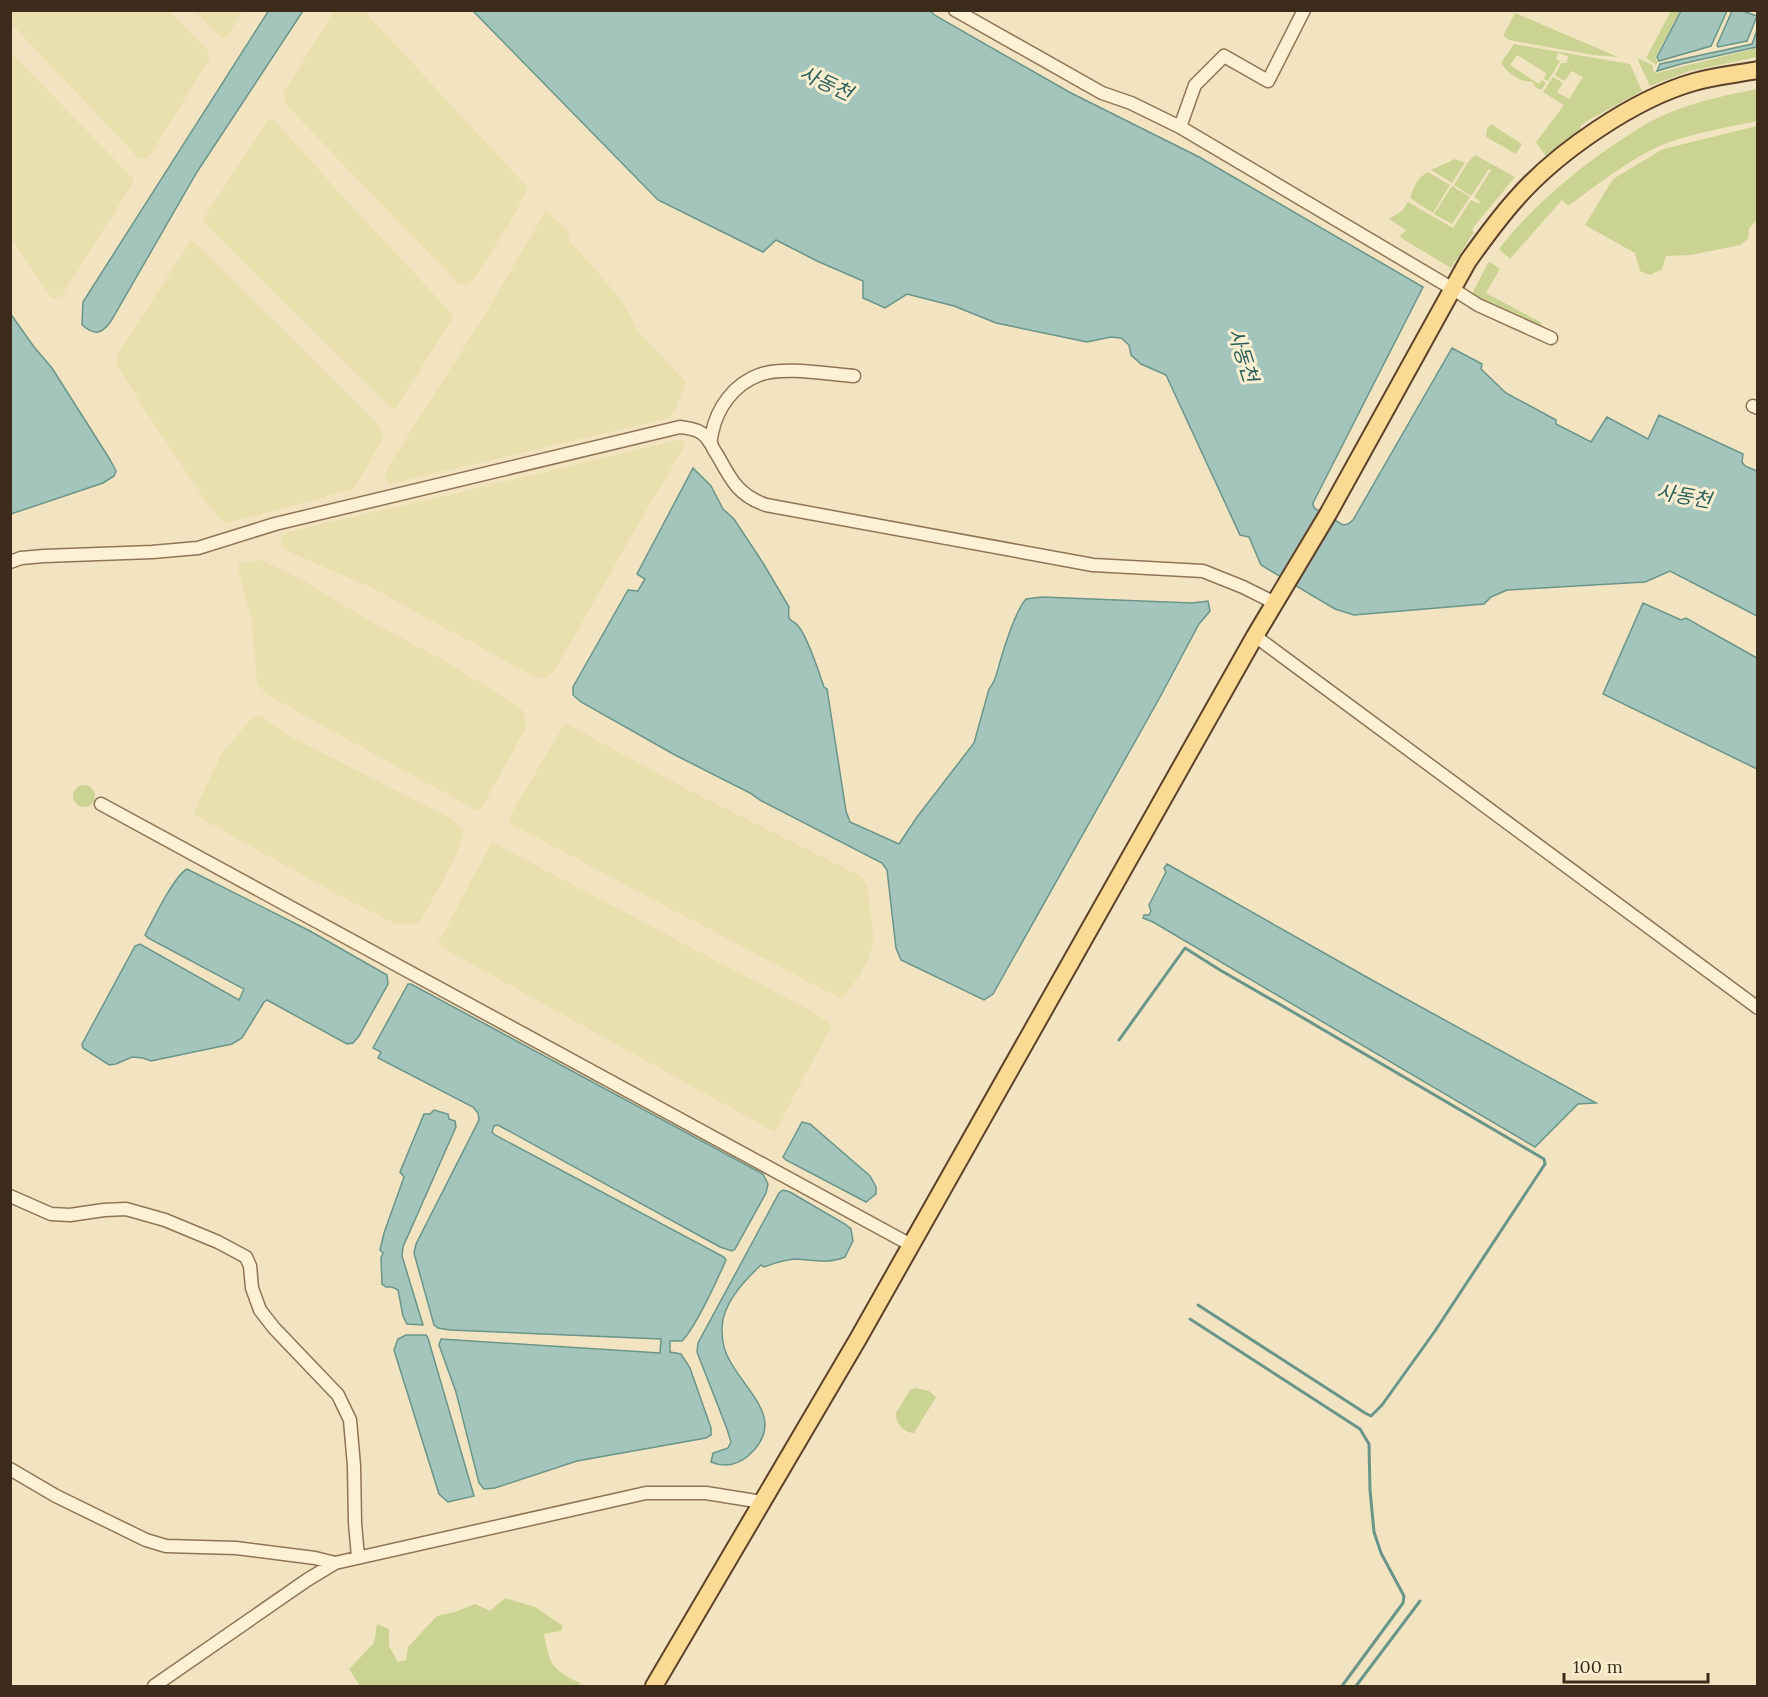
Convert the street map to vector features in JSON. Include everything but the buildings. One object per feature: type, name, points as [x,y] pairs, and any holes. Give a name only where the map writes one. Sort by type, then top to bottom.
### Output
[{"type":"main road","points":[[654,1686],[858,1339],[1255,636],[1328,514],[1468,261],[1517,198],[1581,142],[1651,99],[1694,82],[1758,70]]},
{"type":"street","points":[[955,10],[1102,93],[1131,103],[1180,127],[1478,305],[1551,338]]},
{"type":"street","points":[[1180,127],[1195,84],[1224,56],[1268,81],[1304,10]]},
{"type":"street","points":[[710,444],[714,425],[725,401],[738,387],[757,376],[777,370],[854,376]]},
{"type":"street","points":[[10,562],[21,558],[44,556],[198,548],[275,524],[680,427],[698,430],[707,437],[730,478],[741,492],[754,501],[766,505],[1093,565],[1203,571],[1275,603]]},
{"type":"street","points":[[1255,636],[1758,1008]]},
{"type":"street","points":[[101,804],[911,1245]]},
{"type":"street","points":[[10,1196],[51,1214],[70,1215],[126,1209],[165,1220],[218,1242],[246,1257],[250,1266],[252,1288],[260,1310],[274,1328],[339,1395],[350,1420],[358,1557]]},
{"type":"street","points":[[10,1469],[56,1496],[146,1540],[166,1546],[236,1548],[315,1558],[335,1563]]},
{"type":"street","points":[[154,1686],[335,1563],[646,1493],[706,1493],[762,1502]]},
{"type":"shaded area","points":[[11,10],[169,11],[208,51],[210,58],[149,157],[141,159],[11,23]]},
{"type":"shaded area","points":[[195,11],[243,11],[228,36],[223,38]]},
{"type":"shaded area","points":[[334,11],[364,11],[528,188],[509,224],[474,279],[466,285],[458,283],[285,104],[284,92]]},
{"type":"shaded area","points":[[10,52],[133,178],[133,183],[61,297],[52,299],[11,238]]},
{"type":"shaded area","points":[[269,118],[273,119],[454,316],[394,411],[202,221]]},
{"type":"shaded area","points":[[546,210],[571,234],[567,238],[621,299],[638,331],[686,382],[677,406],[669,418],[389,484],[385,478],[388,467],[486,313]]},
{"type":"shaded area","points":[[192,241],[374,420],[384,436],[354,489],[228,523],[223,522],[214,513],[146,412],[117,365],[118,353]]},
{"type":"shaded area","points":[[684,440],[685,446],[555,670],[545,678],[533,676],[376,590],[283,549],[281,538],[287,532]]},
{"type":"shaded area","points":[[261,560],[304,581],[373,623],[440,658],[521,708],[526,718],[526,727],[482,808],[476,810],[267,695],[257,684],[252,622],[238,569],[239,563]]},
{"type":"shaded area","points":[[260,716],[293,738],[452,819],[463,829],[461,844],[444,879],[421,920],[415,925],[395,924],[193,814],[222,753],[252,718]]},
{"type":"shaded area","points":[[567,724],[683,787],[861,876],[867,885],[874,941],[860,975],[841,999],[511,824],[509,818],[563,726]]},
{"type":"shaded area","points":[[492,842],[815,1013],[832,1025],[775,1132],[437,945]]},
{"type":"green space","points":[[1671,11],[1680,11],[1655,58],[1658,62],[1656,65],[1646,58]]},
{"type":"green space","points":[[1515,13],[1618,57],[1593,55],[1509,40],[1503,36]]},
{"type":"green space","points":[[1514,44],[1630,64],[1642,91],[1587,121],[1580,127],[1581,130],[1547,156],[1536,142],[1564,105],[1543,92],[1553,77],[1563,83],[1557,92],[1569,99],[1583,77],[1572,71],[1564,81],[1555,75],[1561,63],[1567,63],[1568,56],[1558,53],[1556,59],[1560,61],[1548,81],[1544,79],[1546,73],[1517,55],[1510,65],[1539,84],[1542,80],[1546,83],[1541,90],[1535,87],[1533,82],[1515,77],[1501,63]]},
{"type":"green space","points":[[1757,48],[1757,57],[1690,71],[1650,86],[1637,58],[1653,65],[1656,73]]},
{"type":"green space","points":[[1757,89],[1757,121],[1684,137],[1637,157],[1568,206],[1562,200],[1510,259],[1499,249],[1524,220],[1565,181],[1639,128],[1661,116],[1691,105]]},
{"type":"green space","points":[[1491,124],[1522,144],[1516,154],[1486,137],[1487,129]]},
{"type":"green space","points":[[1757,126],[1757,219],[1749,229],[1748,239],[1740,245],[1691,255],[1666,256],[1662,269],[1650,275],[1640,271],[1635,253],[1585,225],[1613,179],[1663,149]]},
{"type":"green space","points":[[1475,155],[1515,177],[1472,229],[1474,232],[1451,268],[1401,238],[1400,236],[1406,230],[1389,219],[1402,211],[1408,202],[1453,228],[1471,200],[1479,204],[1480,201],[1474,197],[1491,170],[1489,169],[1471,196],[1454,185]]},
{"type":"green space","points":[[1455,159],[1465,163],[1452,183],[1431,170]]},
{"type":"green space","points":[[1428,172],[1450,185],[1433,213],[1410,198],[1416,183]]},
{"type":"green space","points":[[1452,186],[1470,197],[1452,224],[1434,214]]},
{"type":"green space","points":[[1490,262],[1500,269],[1486,293],[1542,323],[1540,327],[1529,324],[1473,296]]},
{"type":"green space","points":[[84,785],[92,788],[95,796],[92,804],[84,807],[76,804],[73,796],[76,788]]},
{"type":"green space","points":[[915,1388],[929,1391],[936,1397],[914,1433],[901,1427],[896,1413],[910,1390]]},
{"type":"green space","points":[[505,1598],[535,1607],[563,1626],[561,1631],[544,1634],[548,1653],[557,1670],[580,1683],[580,1686],[360,1686],[349,1669],[374,1643],[377,1624],[389,1629],[389,1646],[398,1662],[406,1660],[408,1647],[437,1616],[475,1604],[490,1611]]},
{"type":"water","points":[[269,10],[303,11],[197,172],[111,321],[98,332],[87,329],[82,325],[83,302]]},
{"type":"water","name":"사동천","points":[[473,11],[930,11],[1071,93],[1199,157],[1423,287],[1313,503],[1314,508],[1343,525],[1353,520],[1452,348],[1482,364],[1481,369],[1506,393],[1556,420],[1556,424],[1591,442],[1607,417],[1648,439],[1659,415],[1743,454],[1742,462],[1745,466],[1757,471],[1757,616],[1670,571],[1645,582],[1507,590],[1491,597],[1484,604],[1354,615],[1335,609],[1261,565],[1249,537],[1240,535],[1166,375],[1141,364],[1131,355],[1129,345],[1121,338],[1111,337],[1087,342],[996,323],[954,306],[907,294],[885,308],[863,298],[863,281],[776,240],[763,252],[658,200]]},
{"type":"water","points":[[1681,11],[1727,11],[1711,46],[1659,61],[1657,57]]},
{"type":"water","points":[[1732,11],[1743,11],[1757,16],[1747,41],[1718,47],[1717,45]]},
{"type":"water","points":[[1757,30],[1757,47],[1657,71],[1660,64],[1752,44]]},
{"type":"water","points":[[10,313],[52,368],[116,471],[114,476],[103,483],[11,514]]},
{"type":"water","points":[[693,468],[711,486],[723,509],[734,519],[763,563],[789,607],[789,619],[799,627],[810,647],[824,687],[827,689],[846,811],[850,822],[899,844],[974,743],[1004,647],[1014,620],[1026,599],[1042,597],[1192,603],[1208,601],[1210,611],[1199,624],[993,994],[984,1000],[901,960],[896,948],[887,870],[882,863],[675,755],[581,702],[573,695],[573,687],[628,590],[638,591],[645,579],[637,574]]},
{"type":"water","points":[[1643,603],[1681,620],[1686,618],[1757,658],[1757,769],[1603,694]]},
{"type":"water","points":[[1167,864],[1596,1103],[1578,1104],[1535,1147],[1143,918],[1151,911],[1149,905],[1166,872],[1164,868]]},
{"type":"water","points":[[187,869],[310,931],[387,975],[388,984],[353,1043],[347,1044],[267,1000],[242,1038],[232,1044],[151,1061],[132,1057],[109,1065],[83,1048],[82,1044],[135,946],[140,944],[239,1000],[244,989],[145,935],[170,889]]},
{"type":"water","points":[[408,984],[763,1174],[768,1184],[766,1193],[732,1251],[720,1247],[498,1125],[494,1126],[492,1132],[724,1257],[726,1260],[694,1325],[682,1341],[670,1341],[670,1352],[681,1354],[690,1368],[711,1428],[711,1435],[706,1438],[577,1461],[495,1488],[484,1489],[479,1483],[456,1392],[439,1345],[441,1339],[660,1353],[661,1339],[450,1330],[434,1325],[414,1253],[416,1244],[479,1120],[478,1113],[473,1107],[378,1058],[381,1052],[373,1048]]},
{"type":"water","points":[[434,1110],[448,1114],[449,1119],[455,1121],[456,1127],[403,1247],[402,1256],[423,1325],[407,1324],[403,1316],[398,1290],[382,1284],[381,1258],[383,1253],[380,1250],[404,1177],[400,1172],[424,1114],[430,1114]]},
{"type":"water","points":[[802,1122],[810,1124],[870,1176],[876,1187],[876,1194],[866,1202],[786,1160],[783,1157]]},
{"type":"water","points":[[783,1190],[845,1224],[851,1229],[853,1241],[845,1257],[839,1259],[821,1261],[793,1259],[764,1267],[761,1265],[729,1303],[723,1321],[724,1347],[737,1373],[760,1407],[764,1419],[764,1431],[759,1443],[744,1459],[731,1465],[716,1464],[711,1462],[713,1453],[728,1448],[731,1442],[697,1352],[698,1343],[779,1193]]},
{"type":"water","points":[[406,1335],[426,1335],[428,1338],[474,1496],[448,1502],[439,1494],[394,1350],[398,1339]]},
{"type":"waterway","points":[[1119,1040],[1185,948],[1544,1159],[1545,1164],[1435,1331],[1382,1405],[1371,1416],[1198,1305]]},
{"type":"waterway","points":[[1190,1319],[1360,1429],[1369,1444],[1374,1532],[1381,1553],[1404,1596],[1403,1603],[1342,1686]]},
{"type":"waterway","points":[[1356,1686],[1420,1601]]}]
